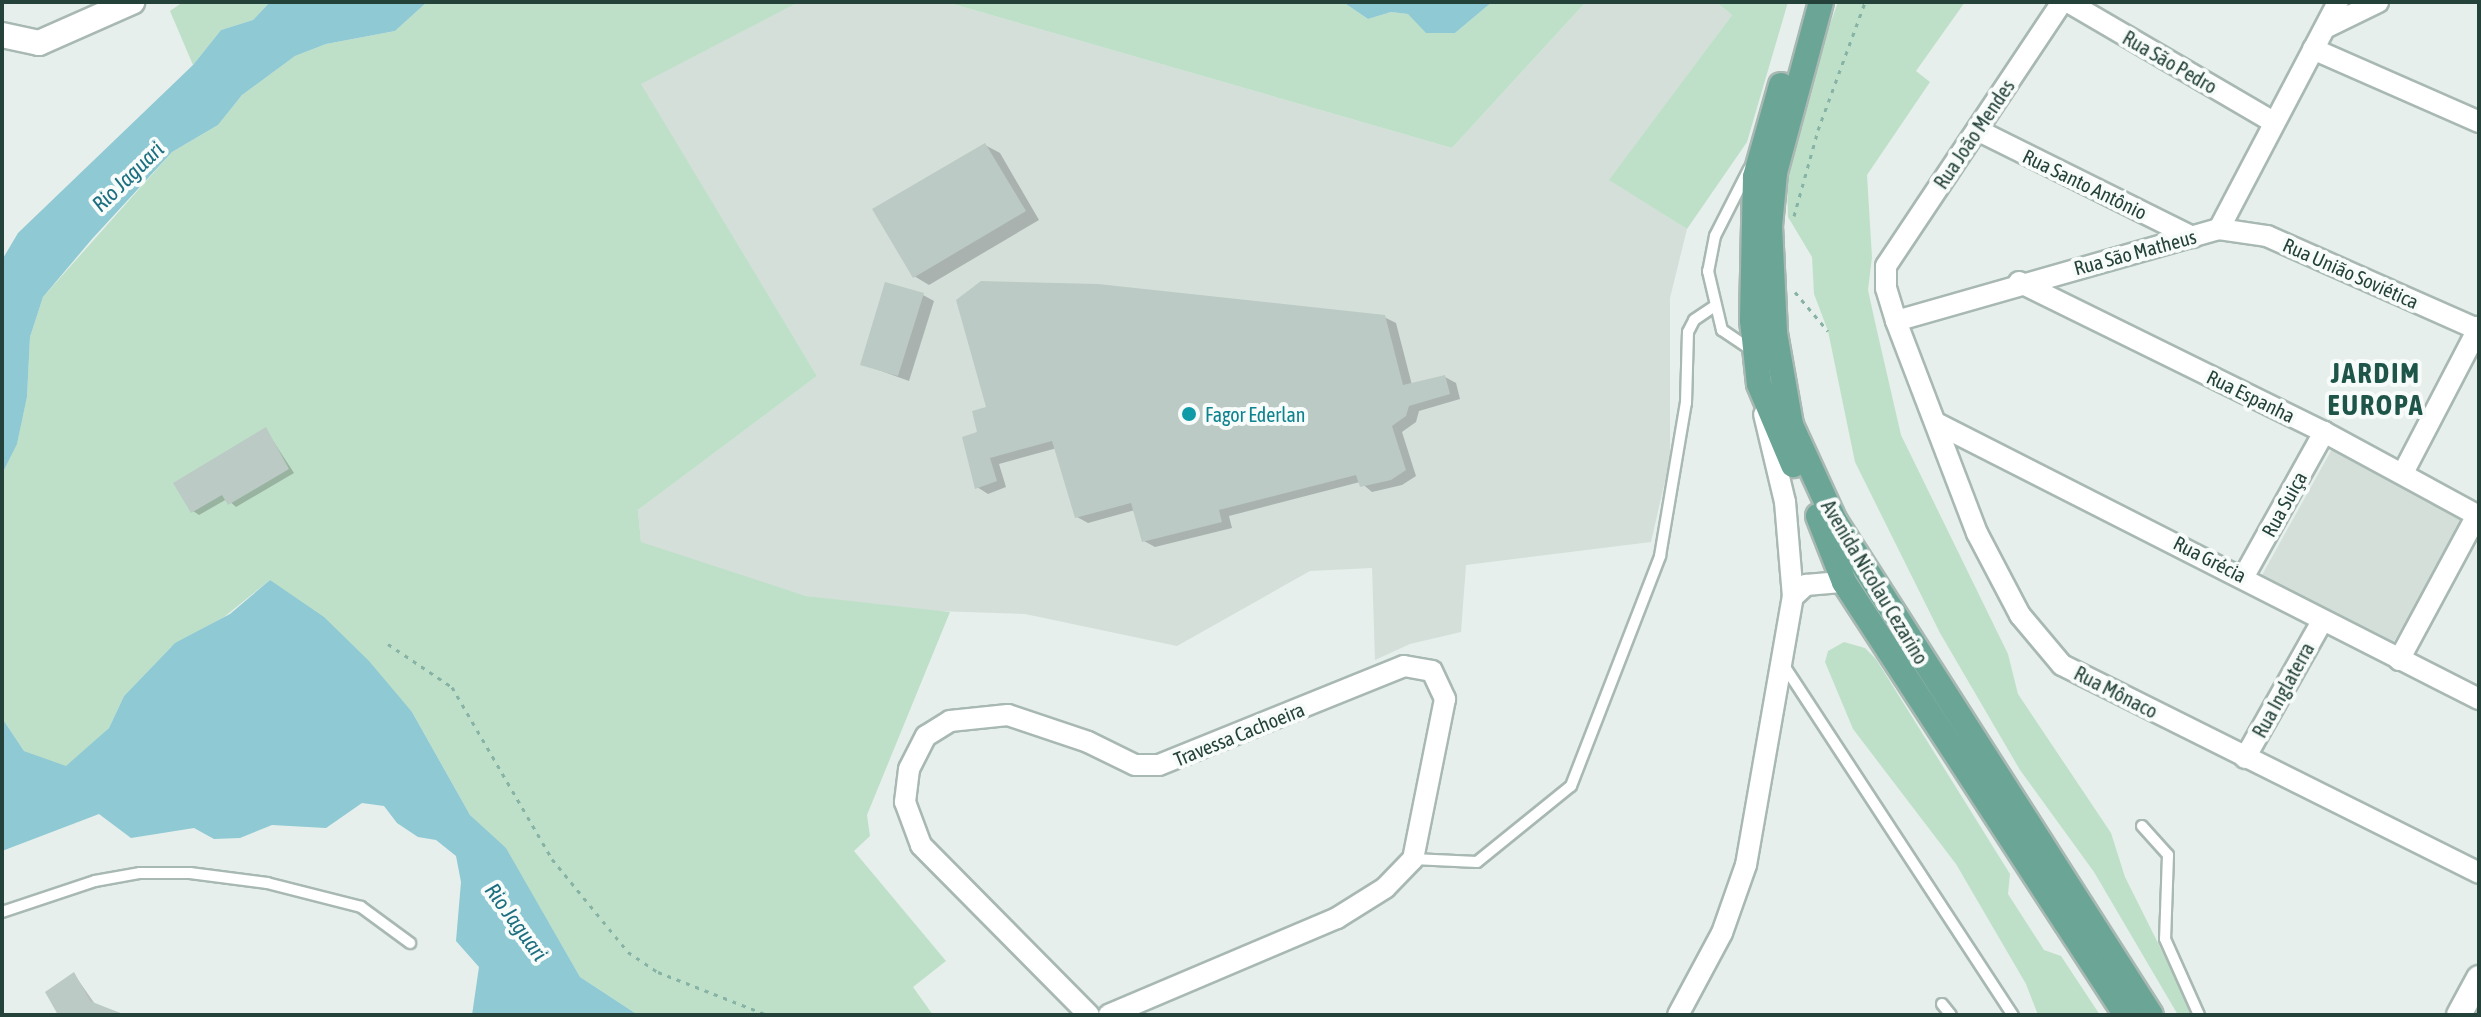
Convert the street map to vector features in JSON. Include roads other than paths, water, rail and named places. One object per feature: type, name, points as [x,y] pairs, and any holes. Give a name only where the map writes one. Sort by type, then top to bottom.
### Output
[{"type":"main road","points":[[2,35],[39,43],[132,2]]},
{"type":"main road","name":"Avenida Nicolau Cezarino","points":[[1804,2],[1754,191],[1754,351],[1759,384],[1844,582],[2126,1015]]},
{"type":"main road","name":"Avenida Nicolau Cezarino","points":[[1821,2],[1775,173],[1770,226],[1775,333],[1791,425],[1835,521],[2151,1015]]},
{"type":"main road","points":[[2459,1015],[2479,978]]},
{"type":"street","name":"Rua São Pedro","points":[[2065,2],[2273,122]]},
{"type":"street","name":"Rua João Mendes","points":[[1886,266],[2065,2]]},
{"type":"street","name":"Rua São Matheus","points":[[1896,321],[2019,282],[2219,229],[2338,2]]},
{"type":"street","points":[[2338,2],[2356,13]]},
{"type":"street","points":[[2327,27],[2378,2]]},
{"type":"street","points":[[2313,49],[2479,122]]},
{"type":"street","name":"Rua Santo Antônio","points":[[1977,130],[2193,237]]},
{"type":"street","name":"Rua União Soviética","points":[[2219,229],[2267,236],[2479,329]]},
{"type":"street","name":"Rua Mônaco","points":[[1886,266],[1886,288],[1896,321],[1938,424],[1977,533],[2038,639],[2062,665],[2479,873]]},
{"type":"street","name":"Rua Espanha","points":[[2019,282],[2324,432],[2478,515]]},
{"type":"street","points":[[2403,473],[2479,329]]},
{"type":"street","points":[[1678,1015],[1716,947],[1746,865],[1793,597],[1785,502],[1759,384]]},
{"type":"street","name":"Rua Grécia","points":[[1938,424],[2244,576],[2321,623],[2479,699]]},
{"type":"street","name":"Rua Suiça","points":[[2244,576],[2324,432]]},
{"type":"street","points":[[2399,660],[2478,515]]},
{"type":"street","points":[[1793,597],[1806,585],[1844,582]]},
{"type":"street","name":"Rua Inglaterra","points":[[2245,758],[2321,623]]},
{"type":"street","name":"Travessa Cachoeira","points":[[1089,1015],[921,845],[908,822],[909,769],[926,736],[950,721],[1008,715],[1088,742],[1135,765],[1159,765],[1404,666],[1421,666],[1432,671],[1445,699],[1413,859]]},
{"type":"street","points":[[1109,1015],[1337,918],[1385,888],[1413,859]]},
{"type":"lane","points":[[1754,351],[1722,330],[1713,307],[1708,271],[1715,236],[1770,128]]},
{"type":"lane","points":[[1413,859],[1477,862],[1571,786],[1660,556],[1686,403],[1688,332],[1694,320],[1713,307]]},
{"type":"lane","points":[[1782,662],[2013,1015]]},
{"type":"lane","points":[[2142,826],[2168,855],[2165,939],[2199,1015]]},
{"type":"lane","points":[[2,912],[95,881],[140,873],[204,874],[361,907],[410,943]]},
{"type":"lane","points":[[1942,1004],[1951,1015]]},
{"type":"water","name":"Rio Jaguari","points":[[270,2],[427,2],[395,31],[326,44],[295,56],[242,95],[218,125],[172,152],[92,239],[43,297],[30,337],[27,397],[17,444],[2,474],[2,260],[18,233],[193,65],[221,30],[253,20]]},
{"type":"water","points":[[1343,2],[1492,2],[1455,33],[1426,33],[1408,14],[1391,12],[1368,19]]},
{"type":"water","name":"Rio Jaguari","points":[[270,580],[324,617],[369,661],[412,712],[470,815],[506,848],[580,977],[638,1015],[472,1015],[479,967],[456,941],[461,882],[456,856],[436,840],[418,837],[397,823],[384,806],[362,803],[326,828],[272,825],[240,838],[214,839],[194,828],[131,838],[99,814],[2,851],[2,718],[24,751],[66,766],[109,728],[124,696],[175,643],[230,614]]},
{"type":"place","name":"Fagor Ederlan","points":[[1189,414]]},
{"type":"district","name":"JARDIM EUROPA","points":[[2376,389]]}]
